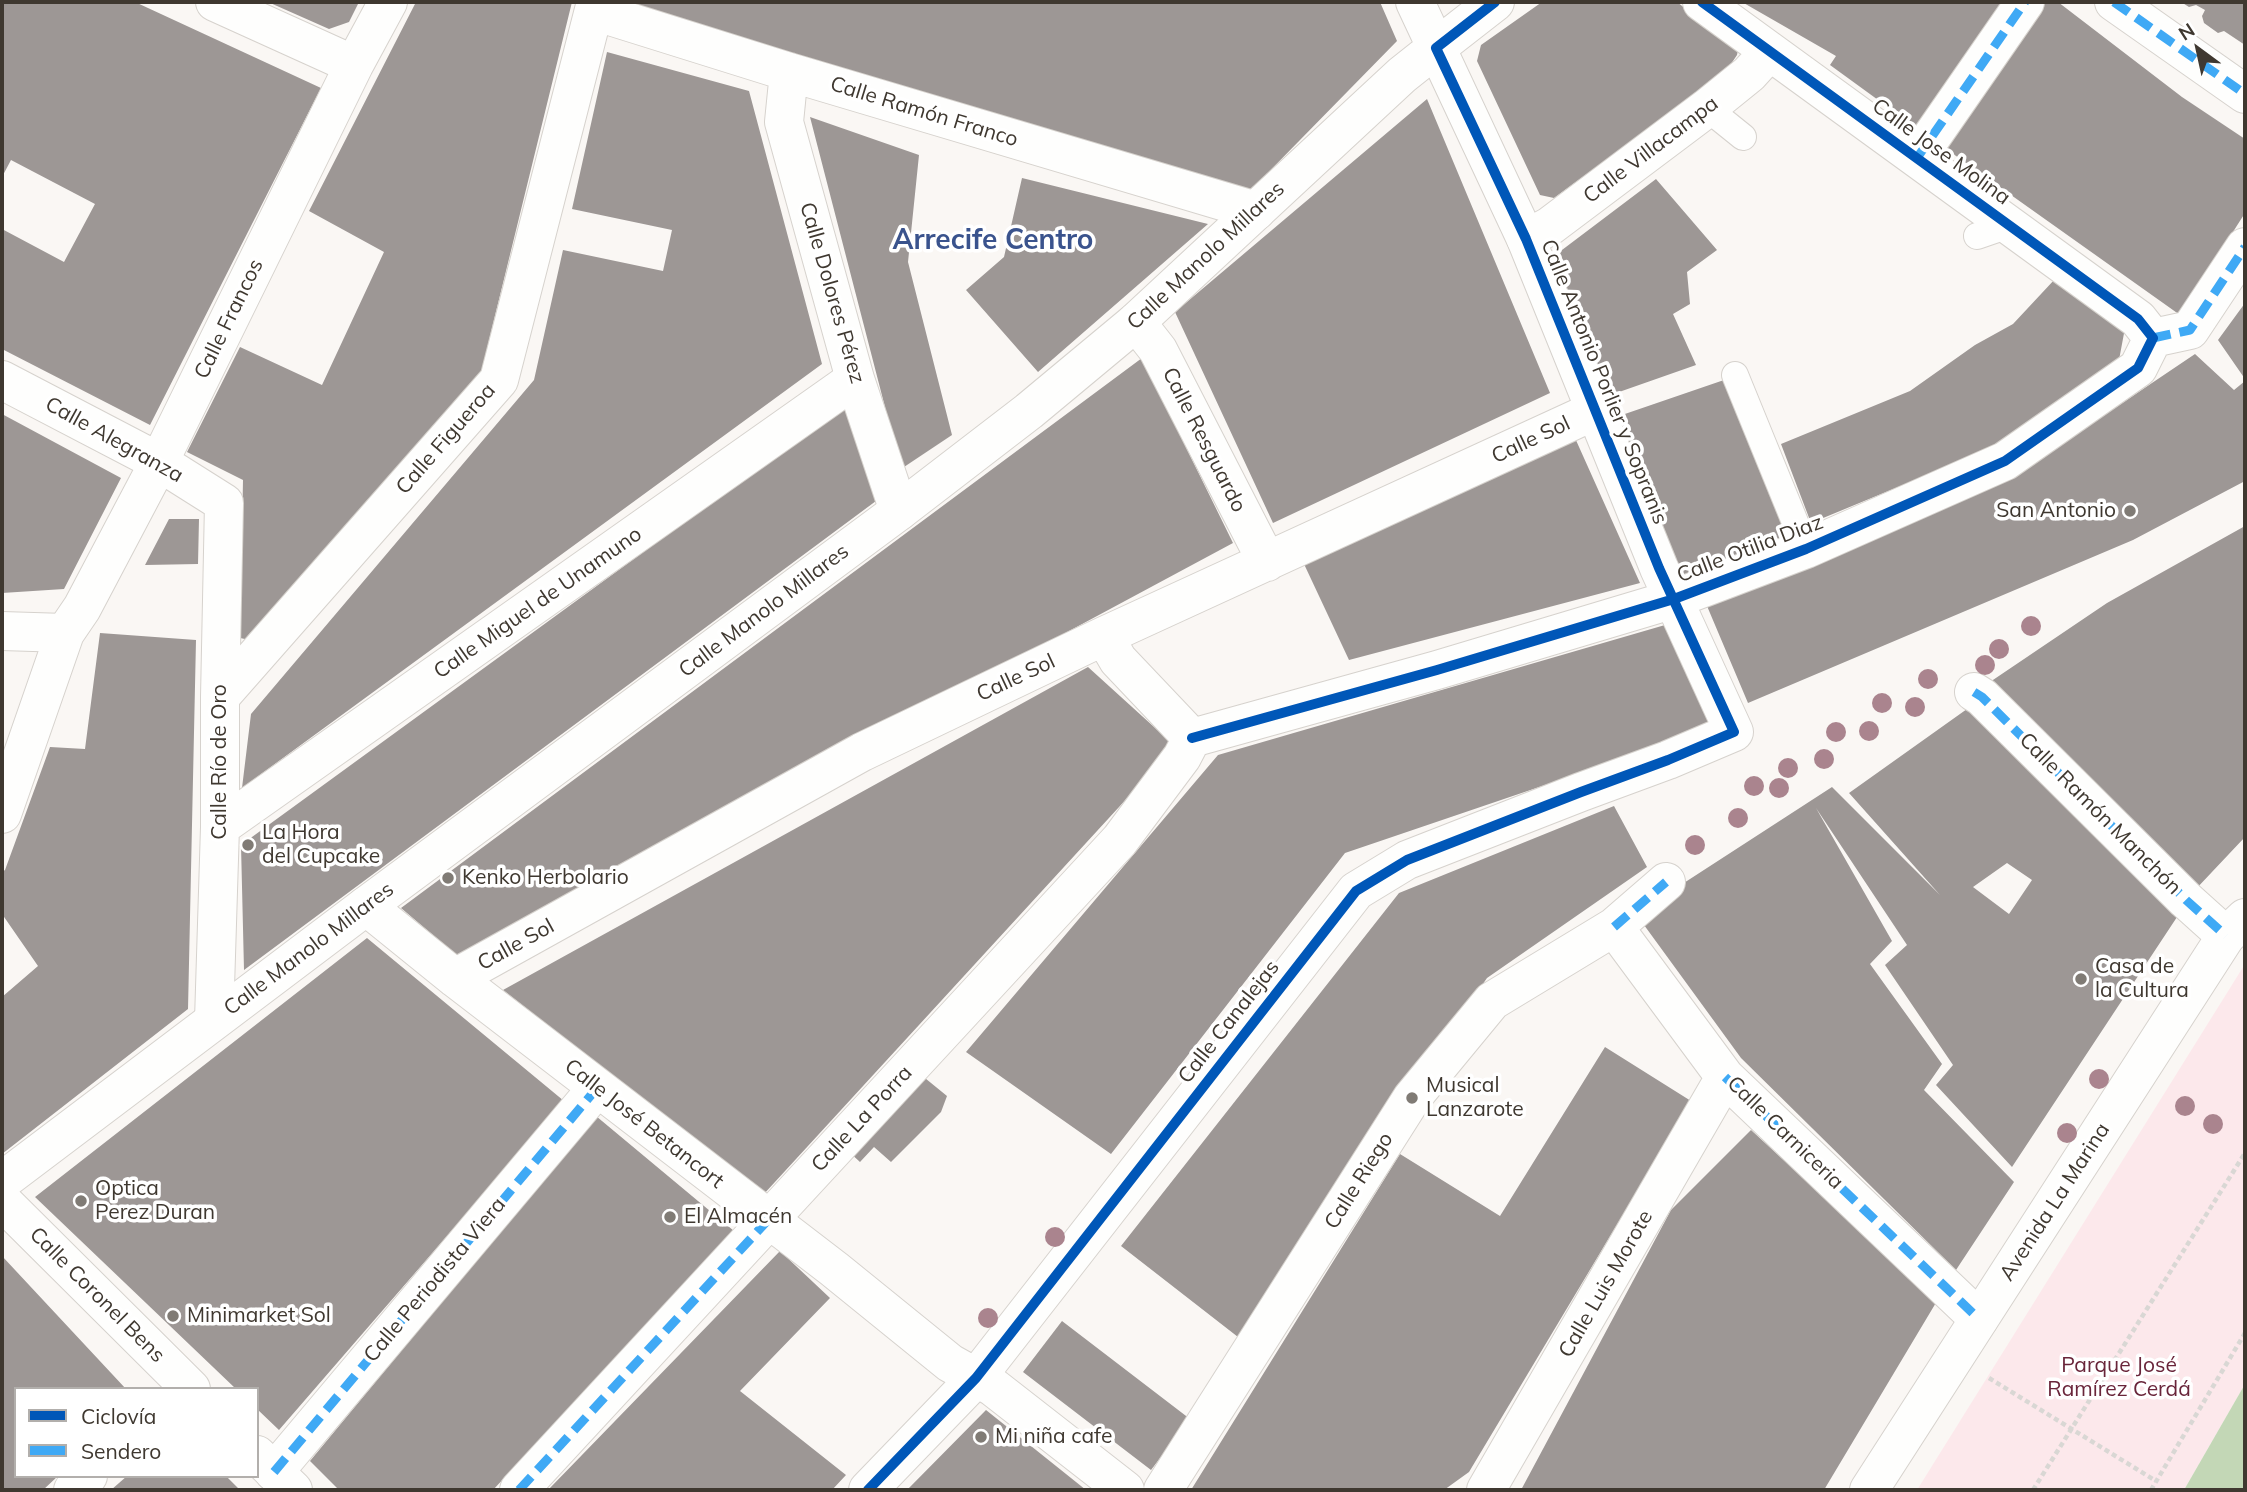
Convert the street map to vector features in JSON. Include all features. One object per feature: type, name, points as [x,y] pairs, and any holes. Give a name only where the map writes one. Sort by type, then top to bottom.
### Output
[{"type":"street","points":[[215,2],[354,65]]},
{"type":"street","name":"Calle Francos","points":[[2,814],[65,633],[82,608],[159,462],[354,65],[388,2]]},
{"type":"street","name":"Calle Antonio Porlier y Sopranis","points":[[1415,2],[1526,239],[1659,568],[1734,732]]},
{"type":"street","name":"Calle Manolo Millares","points":[[2,1181],[1029,411],[1136,322],[1402,75],[1495,2]]},
{"type":"street","name":"Calle Jose Molina","points":[[1702,2],[1917,158],[1993,231],[2138,319],[2153,338]]},
{"type":"street","points":[[1917,158],[2025,2]]},
{"type":"street","points":[[2115,2],[2245,94]]},
{"type":"street","name":"Calle Ramón Franco","points":[[595,6],[789,72],[1256,211]]},
{"type":"street","name":"Calle Figueroa","points":[[220,697],[499,380],[595,6]]},
{"type":"street","name":"Calle Villacampa","points":[[1526,239],[1550,226],[1707,108],[1749,74],[1769,52]]},
{"type":"street","name":"Calle Dolores Pérez","points":[[789,72],[785,122],[855,379],[899,511]]},
{"type":"street","points":[[2153,338],[2190,330],[2245,247]]},
{"type":"street","name":"Calle Resguardo","points":[[1136,322],[1158,350],[1267,562]]},
{"type":"street","name":"Calle Otilia Diaz","points":[[1192,738],[1437,670],[1674,599],[1806,549],[2005,461],[2138,368],[2153,338]]},
{"type":"street","name":"Calle Miguel de Unamuno","points":[[220,827],[855,379]]},
{"type":"street","name":"Calle Alegranza","points":[[2,380],[159,462],[224,503]]},
{"type":"street","name":"Calle Sol","points":[[455,978],[862,752],[1104,636],[1594,411]]},
{"type":"street","name":"Calle Río de Oro","points":[[214,1020],[220,827],[224,503]]},
{"type":"street","points":[[2,631],[65,633]]},
{"type":"street","points":[[1104,636],[1118,660],[1192,738]]},
{"type":"street","name":"Calle Ramón Manchón","points":[[1974,692],[2186,900],[2236,927]]},
{"type":"street","name":"Calle Canalejas","points":[[868,1490],[976,1378],[1356,891],[1408,860],[1734,732]]},
{"type":"street","name":"Calle La Porra","points":[[519,1490],[1120,840],[1182,757],[1192,738]]},
{"type":"street","name":"Calle Riego","points":[[1163,1490],[1412,1098],[1492,1001],[1614,927],[1665,882]]},
{"type":"street","name":"Calle José Betancort","points":[[366,906],[455,978],[834,1269],[950,1363],[993,1387],[1125,1490]]},
{"type":"street","name":"Calle Carniceria","points":[[1614,927],[1725,1077],[1979,1319]]},
{"type":"street","name":"Avenida La Marina","points":[[1869,1490],[2236,927]]},
{"type":"street","name":"Calle Luis Morote","points":[[1486,1490],[1725,1077]]},
{"type":"street","name":"Calle Periodista Viera","points":[[275,1472],[597,1088]]},
{"type":"street","name":"Calle Coronel Bens","points":[[2,1201],[187,1387]]},
{"type":"street","points":[[73,1490],[86,1478]]},
{"type":"lane","points":[[1707,108],[1743,136]]},
{"type":"lane","points":[[1735,375],[1806,549]]},
{"type":"path","points":[[2033,1490],[2245,1153]]},
{"type":"path","points":[[2151,1490],[2245,1333]]},
{"type":"path","points":[[1983,1373],[2156,1481]]},
{"type":"green space","name":"Parque José Ramírez Cerdá","points":[[2245,964],[2245,1384],[2184,1490],[1917,1490]]},
{"type":"shaded area","points":[[2245,1384],[2245,1490],[2184,1490]]},
{"type":"building","points":[[2,2],[135,2],[321,88],[150,425],[2,349],[2,229],[64,262],[95,204],[11,160],[2,177]]},
{"type":"building","points":[[268,2],[359,2],[349,22],[329,29]]},
{"type":"building","points":[[416,2],[572,2],[479,381],[245,639],[240,638],[243,480],[187,452],[240,347],[322,385],[384,252],[309,211]]},
{"type":"building","points":[[615,2],[1380,2],[1397,41],[1251,190]]},
{"type":"building","points":[[1542,2],[1677,2],[1738,50],[1737,55],[1725,73],[1554,198],[1540,195],[1477,61],[1481,45]]},
{"type":"building","points":[[1742,2],[2009,2],[1918,129],[1830,65],[1836,56]]},
{"type":"building","points":[[2040,2],[2058,2],[2182,97],[2245,139],[2245,213],[2180,315],[1942,146]]},
{"type":"building","points":[[2181,2],[2245,2],[2245,45],[2224,31],[2218,33],[2204,23],[2202,16],[2205,10],[2196,5],[2189,7]]},
{"type":"building","points":[[607,52],[749,91],[822,364],[242,788],[251,714],[534,380],[563,250],[663,271],[672,230],[572,209]]},
{"type":"building","points":[[1427,99],[1550,393],[1273,523],[1175,312]]},
{"type":"building","points":[[810,117],[919,155],[908,262],[952,435],[901,469]]},
{"type":"building","points":[[1022,178],[1208,224],[1038,372],[966,290],[1004,257]]},
{"type":"building","points":[[1656,179],[1717,250],[1687,272],[1690,304],[1673,314],[1696,365],[1602,398],[1556,286],[1558,253]]},
{"type":"building","points":[[2055,279],[2125,328],[2119,360],[2007,442],[1811,523],[1781,444],[1910,391],[1975,345],[2013,324]]},
{"type":"building","points":[[2245,303],[2245,379],[2218,340]]},
{"type":"building","points":[[2195,354],[2234,390],[2245,381],[2245,481],[2133,540],[1748,703],[1707,606],[2014,476]]},
{"type":"building","points":[[1142,358],[1233,543],[460,958],[401,908]]},
{"type":"building","points":[[1724,380],[1791,540],[1683,580],[1619,416]]},
{"type":"building","points":[[848,403],[880,498],[244,970],[241,845]]},
{"type":"building","points":[[2,414],[121,478],[64,589],[2,593]]},
{"type":"building","points":[[1575,438],[1640,583],[1349,660],[1304,564]]},
{"type":"building","points":[[169,519],[199,519],[198,564],[145,565]]},
{"type":"building","points":[[2245,526],[2245,837],[2195,890],[1987,684],[2107,603]]},
{"type":"building","points":[[1665,625],[1713,728],[1345,853],[1111,1154],[966,1052],[1218,755]]},
{"type":"building","points":[[100,633],[196,640],[188,1009],[2,1154],[2,997],[38,966],[2,914],[2,872],[50,747],[85,749]]},
{"type":"building","points":[[1088,667],[1175,746],[763,1195],[503,990]]},
{"type":"building","points":[[1967,709],[2179,914],[2012,1167],[1936,1085],[1953,1065],[1885,965],[1907,945],[1816,808],[1892,941],[1870,964],[1942,1064],[1924,1090],[2014,1182],[1956,1270],[1741,1058],[1636,914],[1832,787],[1940,895],[1849,793]],"holes":[[[2007,863],[2032,880],[2009,914],[1973,887]]]},
{"type":"building","points":[[1614,806],[1647,867],[1487,978],[1238,1337],[1121,1246],[1399,893]]},
{"type":"building","points":[[367,938],[564,1101],[279,1430],[259,1411],[259,1387],[234,1387],[35,1197]]},
{"type":"building","points":[[1605,1047],[1691,1101],[1469,1472],[1444,1490],[1191,1490],[1400,1154],[1500,1216]]},
{"type":"building","points":[[920,1074],[947,1096],[941,1112],[891,1162],[874,1147],[860,1162],[848,1151]]},
{"type":"building","points":[[596,1116],[734,1231],[493,1490],[339,1490],[310,1461]]},
{"type":"building","points":[[1751,1130],[1937,1301],[1824,1490],[1521,1490],[1671,1210]]},
{"type":"building","points":[[780,1251],[830,1298],[740,1391],[846,1475],[832,1490],[548,1490]]},
{"type":"building","points":[[2,1256],[124,1387],[14,1387],[14,1478],[56,1478],[43,1490],[2,1490]]},
{"type":"building","points":[[1062,1321],[1190,1419],[1151,1470],[1023,1372]]},
{"type":"building","points":[[986,1410],[1086,1490],[907,1490]]},
{"type":"building","points":[[125,1478],[228,1478],[240,1490],[111,1490]]},
{"type":"marked path","points":[[1917,158],[2025,2]]},
{"type":"marked path","points":[[2114,2],[2245,94]]},
{"type":"marked path","points":[[2153,338],[2190,330],[2245,247]]},
{"type":"marked path","points":[[1974,692],[2226,936]]},
{"type":"marked path","points":[[1614,927],[1666,882]]},
{"type":"marked path","points":[[1725,1077],[1979,1319]]},
{"type":"marked path","points":[[274,1472],[597,1088]]},
{"type":"marked path","points":[[519,1490],[768,1220]]},
{"type":"cycle path","points":[[868,1490],[976,1378],[1356,891],[1407,860],[1734,732],[1659,568],[1526,239],[1436,48],[1495,2]]},
{"type":"cycle path","points":[[1192,738],[1437,670],[1674,599],[1806,549],[2005,461],[2138,368],[2153,338],[2138,319],[1702,2]]},
{"type":"place","name":"San Antonio","points":[[2130,511]]},
{"type":"place","name":"La Hora del Cupcake","points":[[248,845]]},
{"type":"place","name":"Kenko Herbolario","points":[[448,878]]},
{"type":"place","name":"Casa de la Cultura","points":[[2081,979]]},
{"type":"place","name":"Musical Lanzarote","points":[[1412,1098]]},
{"type":"place","name":"Optica Perez Duran","points":[[81,1201]]},
{"type":"place","name":"El Almacén","points":[[670,1217]]},
{"type":"place","name":"Minimarket Sol","points":[[173,1316]]},
{"type":"place","name":"Mi niña cafe","points":[[981,1437]]},
{"type":"district","name":"Arrecife Centro","points":[[993,241]]}]
